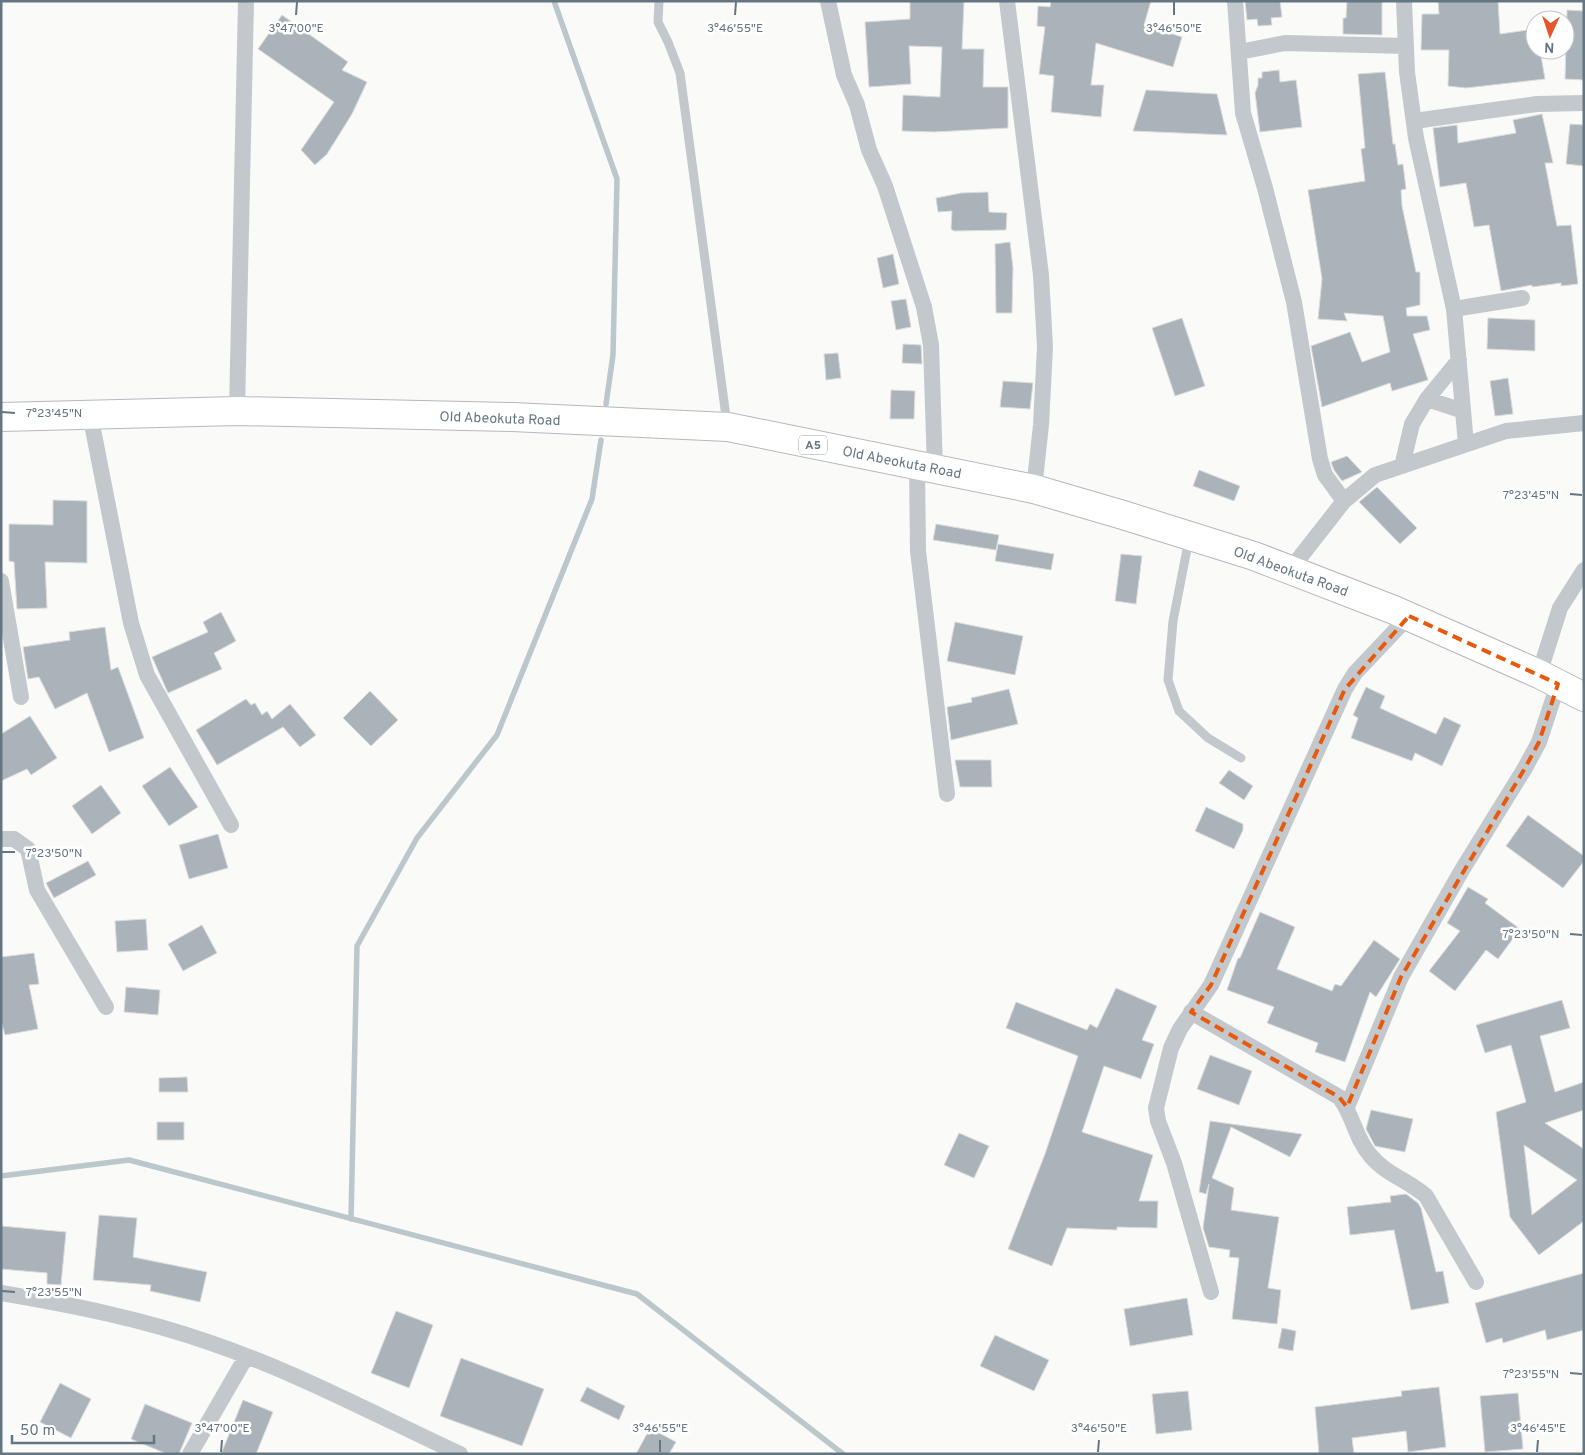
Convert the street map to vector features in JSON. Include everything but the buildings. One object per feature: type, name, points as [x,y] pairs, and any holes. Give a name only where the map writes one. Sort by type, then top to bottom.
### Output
[{"type":"highway","name":"Old Abeokuta Road","points":[[1,417],[237,411],[512,417],[728,427],[1034,489],[1190,536],[1290,570],[1409,616],[1549,679],[1584,697]]},
{"type":"street","points":[[237,411],[246,1]]},
{"type":"street","points":[[828,1],[844,75],[857,105],[869,150],[886,186],[924,307],[932,345],[926,467],[918,551],[947,794]]},
{"type":"street","points":[[1007,1],[1041,275],[1045,346],[1041,425],[1034,489]]},
{"type":"street","points":[[1235,1],[1243,113],[1265,188],[1294,302],[1320,459],[1325,475],[1344,501]]},
{"type":"street","points":[[1404,1],[1406,46],[1414,121],[1454,309],[1466,444]]},
{"type":"street","points":[[1239,52],[1285,43],[1406,46]]},
{"type":"street","points":[[1414,121],[1537,104],[1584,103]]},
{"type":"street","points":[[1454,309],[1522,298]]},
{"type":"street","points":[[1402,466],[1412,424],[1427,399],[1459,360]]},
{"type":"street","points":[[1427,399],[1463,411]]},
{"type":"street","points":[[90,414],[131,623],[147,675],[231,825]]},
{"type":"street","points":[[1290,570],[1344,501],[1375,475],[1506,432],[1584,424]]},
{"type":"street","points":[[1347,1107],[1400,977],[1539,742],[1560,608],[1584,570]]},
{"type":"street","points":[[1,581],[21,697]]},
{"type":"street","points":[[1211,1292],[1174,1163],[1158,1121],[1156,1108],[1171,1048],[1191,1012],[1211,985],[1345,689],[1355,673],[1409,616]]},
{"type":"street","points":[[1,839],[14,839],[28,849],[38,890],[106,1007]]},
{"type":"street","points":[[1191,1012],[1339,1097],[1347,1107],[1354,1128],[1370,1156],[1415,1186],[1426,1196],[1476,1282]]},
{"type":"street","points":[[1,1293],[137,1320],[212,1343],[460,1454]]},
{"type":"street","points":[[190,1454],[246,1357]]},
{"type":"lane","points":[[659,1],[658,22],[680,73],[728,427]]},
{"type":"lane","points":[[1190,536],[1173,621],[1168,680],[1179,711],[1208,738],[1241,758]]},
{"type":"highlighted area","points":[[1409,616],[1558,684],[1539,742],[1401,977],[1347,1107],[1339,1097],[1191,1012],[1211,985],[1345,689]]},
{"type":"waterway","points":[[554,1],[617,179],[613,355],[606,404]]},
{"type":"waterway","points":[[351,1219],[357,946],[417,838],[497,735],[592,499],[601,440]]},
{"type":"waterway","points":[[1,1176],[129,1160],[637,1294],[843,1454]]}]
